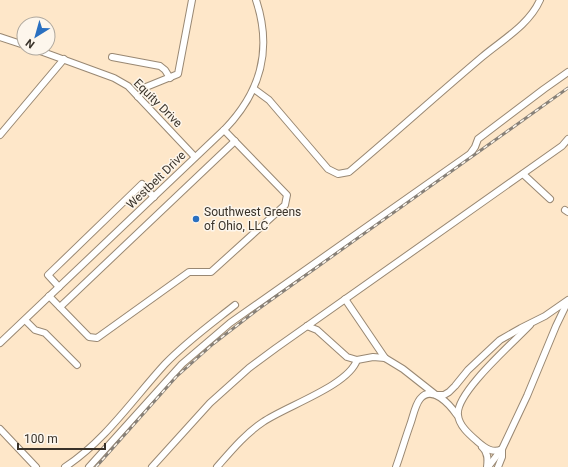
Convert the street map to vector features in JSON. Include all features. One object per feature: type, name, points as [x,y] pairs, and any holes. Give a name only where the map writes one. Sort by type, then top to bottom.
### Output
[{"type":"street","points":[[138,97],[146,88],[178,74],[180,71],[192,0]]},
{"type":"street","name":"Westbelt Drive","points":[[0,343],[224,130],[245,105],[254,89],[261,68],[264,40],[257,0]]},
{"type":"street","points":[[254,89],[269,100],[328,169],[338,174],[349,172],[483,56],[524,23],[537,7],[540,0]]},
{"type":"street","points":[[0,37],[16,42]]},
{"type":"street","name":"Equity Drive","points":[[55,56],[114,78],[128,86],[195,157]]},
{"type":"street","points":[[112,57],[160,66],[166,70],[170,78]]},
{"type":"street","points":[[0,136],[64,59]]},
{"type":"street","points":[[89,467],[182,364],[230,323],[470,154],[478,139],[568,72]]},
{"type":"street","points":[[50,296],[89,337],[97,338],[188,272],[211,272],[285,205],[287,195],[224,130]]},
{"type":"street","points":[[152,467],[191,422],[249,368],[306,326],[523,174],[562,146],[568,139]]},
{"type":"street","points":[[60,307],[235,141]]},
{"type":"street","points":[[523,174],[550,199]]},
{"type":"street","points":[[59,287],[48,275],[142,184],[154,197]]},
{"type":"street","points":[[345,299],[385,358],[448,403],[458,415]]},
{"type":"street","points":[[396,467],[418,402],[426,394],[444,395],[449,392],[483,355],[500,340],[545,316],[568,300]]},
{"type":"street","points":[[487,467],[502,448],[527,396],[568,300]]},
{"type":"street","points":[[65,467],[95,444],[184,345],[235,305]]},
{"type":"street","points":[[25,320],[34,330],[45,332],[77,365]]},
{"type":"street","points":[[487,467],[487,453],[460,424],[458,415],[459,405],[464,395],[484,372],[534,322]]},
{"type":"street","points":[[306,326],[317,330],[347,357],[357,360],[373,356],[385,358]]},
{"type":"street","points":[[217,467],[236,444],[263,421],[314,395],[346,376],[354,368],[357,360]]},
{"type":"street","points":[[144,389],[152,396]]},
{"type":"street","points":[[0,429],[36,467]]},
{"type":"street","points":[[480,444],[493,451],[499,451],[502,448]]},
{"type":"street","points":[[498,467],[502,456],[502,448]]},
{"type":"shaded area","points":[[0,0],[568,0],[568,467],[0,467]]},
{"type":"railway","points":[[96,467],[176,377],[213,344],[257,310],[568,88]]},
{"type":"place","name":"Southwest Greens of Ohio, LLC","points":[[196,219]]}]
